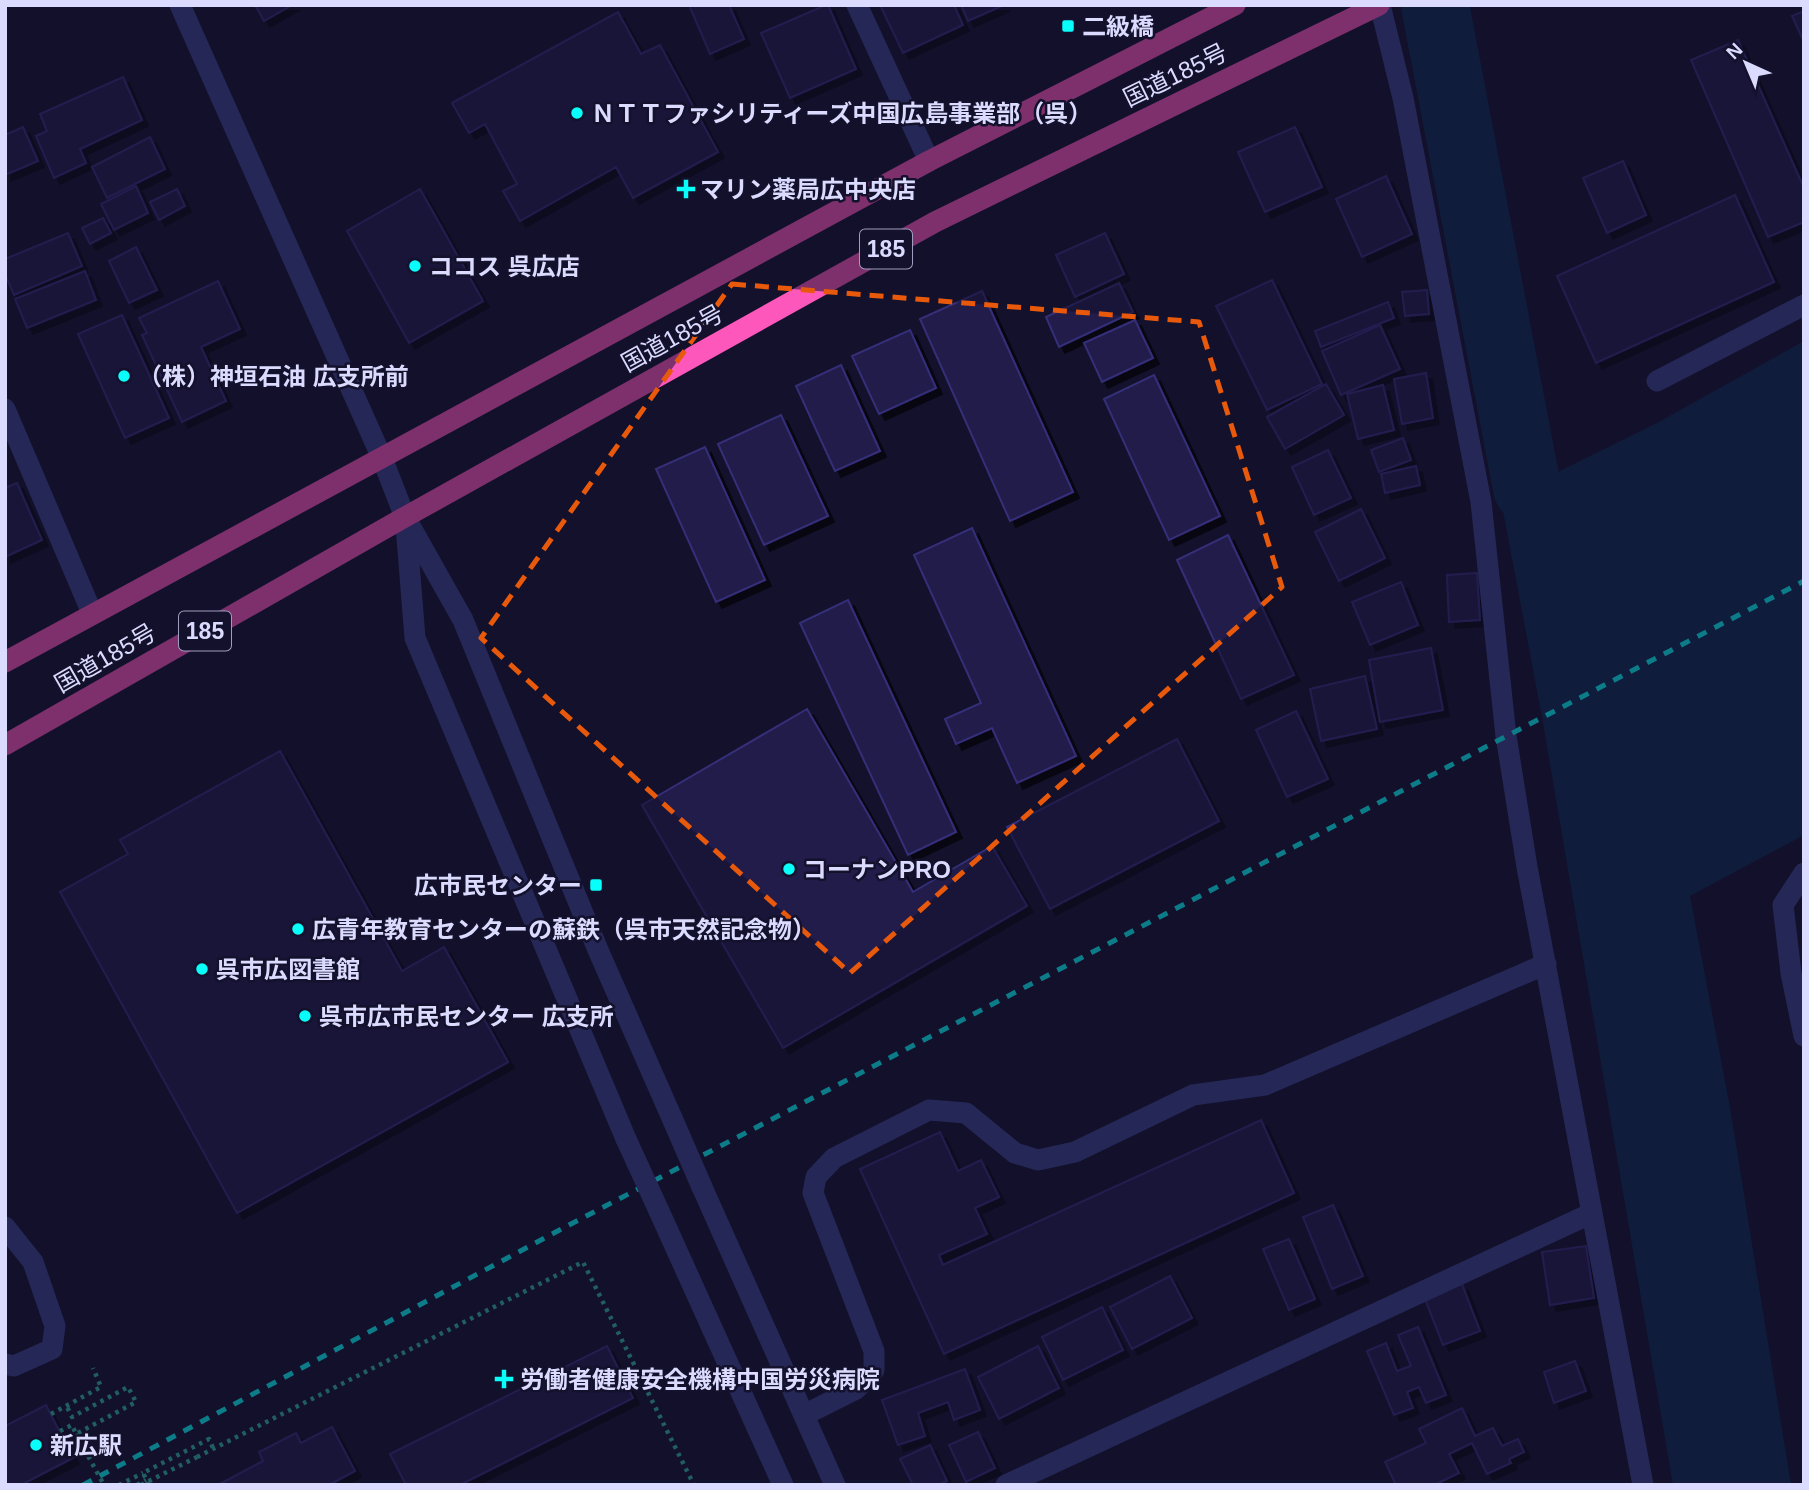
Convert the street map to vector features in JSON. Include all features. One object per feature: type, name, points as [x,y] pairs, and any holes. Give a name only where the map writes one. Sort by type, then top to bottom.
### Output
[{"type":"highway","name":"国道185号","points":[[5,662],[929,161],[1235,5]]},
{"type":"highway","name":"国道185号","points":[[5,746],[405,516],[935,222],[1380,5]]},
{"type":"street","points":[[180,5],[382,458],[405,516],[463,620],[598,950],[835,1485]]},
{"type":"street","points":[[857,5],[929,161]]},
{"type":"street","points":[[1380,5],[1403,98],[1481,502],[1506,736],[1527,867],[1643,1485]]},
{"type":"street","points":[[1657,381],[1804,305]]},
{"type":"street","points":[[5,409],[92,613]]},
{"type":"street","points":[[405,516],[415,638],[626,1139],[783,1485]]},
{"type":"street","points":[[1804,873],[1783,905],[1791,972],[1804,1036]]},
{"type":"street","points":[[804,1415],[856,1389],[874,1370],[874,1351],[813,1193],[816,1177],[834,1158],[929,1110],[966,1113],[1015,1153],[1038,1160],[1075,1152],[1193,1095],[1265,1085],[1546,964]]},
{"type":"street","points":[[1006,1485],[1592,1213]]},
{"type":"street","points":[[5,1227],[33,1262],[55,1326],[52,1349],[8,1368]]},
{"type":"path","points":[[139,1485],[583,1262],[694,1485]]},
{"type":"path","points":[[51,1414],[101,1387],[93,1368]]},
{"type":"path","points":[[66,1405],[72,1417],[128,1387],[136,1402],[76,1434]]},
{"type":"path","points":[[60,1432],[72,1425],[104,1485]]},
{"type":"path","points":[[122,1483],[209,1439],[213,1448]]},
{"type":"path","points":[[139,1485],[148,1482],[143,1473]]},
{"type":"highlighted area","points":[[732,284],[1199,322],[1282,587],[850,973],[481,638]]},
{"type":"water","points":[[1804,341],[1804,835],[1690,896],[1730,1108],[1791,1485],[1673,1485],[1542,717],[1501,500],[1657,423]]},
{"type":"building","points":[[255,5],[292,5],[264,21]]},
{"type":"building","points":[[689,5],[729,5],[744,39],[710,54]]},
{"type":"building","points":[[826,5],[856,69],[790,98],[761,33]]},
{"type":"building","points":[[880,5],[954,5],[963,25],[903,53]]},
{"type":"building","points":[[961,5],[1004,5],[968,21]]},
{"type":"building","points":[[1804,11],[1804,42],[1792,16]]},
{"type":"building","name":"ＮＴＴファシリティーズ中国広島事業部（呉）","points":[[618,12],[641,54],[660,45],[718,152],[633,198],[616,167],[520,221],[503,191],[517,184],[485,124],[469,133],[452,103]]},
{"type":"building","points":[[1738,40],[1804,188],[1804,222],[1768,237],[1691,60]]},
{"type":"building","points":[[123,77],[142,120],[80,149],[86,163],[54,178],[36,136],[47,131],[40,114]]},
{"type":"building","points":[[23,127],[38,161],[5,175],[5,135]]},
{"type":"building","points":[[1295,127],[1322,187],[1265,212],[1238,152]]},
{"type":"building","points":[[150,137],[165,169],[107,198],[92,167]]},
{"type":"building","points":[[1623,161],[1646,215],[1607,233],[1583,178]]},
{"type":"building","points":[[1386,176],[1412,234],[1362,257],[1336,199]]},
{"type":"building","points":[[136,186],[148,213],[114,230],[101,204]]},
{"type":"building","points":[[177,189],[185,206],[159,220],[150,202]]},
{"type":"building","name":"ココス 呉広店","points":[[420,189],[483,301],[409,343],[347,231]]},
{"type":"building","points":[[1735,195],[1774,282],[1596,363],[1557,276]]},
{"type":"building","points":[[103,218],[111,233],[90,244],[82,228]]},
{"type":"building","points":[[68,233],[82,266],[14,295],[5,274],[5,259]]},
{"type":"building","points":[[1105,233],[1124,274],[1075,297],[1056,255]]},
{"type":"building","points":[[136,247],[157,290],[129,303],[109,261]]},
{"type":"building","points":[[85,271],[96,300],[27,328],[15,299]]},
{"type":"building","points":[[1272,280],[1322,384],[1267,410],[1216,306]]},
{"type":"building","points":[[218,281],[240,329],[201,347],[226,401],[182,422],[142,335],[147,333],[139,318]]},
{"type":"building","points":[[1119,283],[1133,312],[1059,347],[1046,317]]},
{"type":"building","points":[[1427,290],[1429,314],[1405,316],[1402,292]]},
{"type":"building","points":[[982,291],[1073,492],[1010,521],[920,319]]},
{"type":"building","points":[[1388,302],[1394,318],[1321,347],[1315,331]]},
{"type":"building","name":"（株）神垣石油 広支所前","points":[[122,315],[169,418],[125,438],[78,334]]},
{"type":"building","points":[[1135,320],[1153,358],[1102,382],[1084,343]]},
{"type":"building","points":[[1380,325],[1400,369],[1341,395],[1322,351]]},
{"type":"building","points":[[910,330],[936,388],[879,414],[852,356]]},
{"type":"building","points":[[841,365],[880,451],[835,471],[796,386]]},
{"type":"building","points":[[1426,373],[1433,418],[1402,424],[1394,379]]},
{"type":"building","points":[[1154,375],[1220,516],[1169,540],[1104,399]]},
{"type":"building","points":[[1326,384],[1344,415],[1285,449],[1267,417]]},
{"type":"building","points":[[1383,385],[1394,430],[1358,439],[1347,394]]},
{"type":"building","points":[[781,415],[828,516],[764,545],[718,444]]},
{"type":"building","points":[[1403,438],[1411,460],[1379,472],[1371,450]]},
{"type":"building","points":[[705,447],[765,580],[716,602],[656,469]]},
{"type":"building","points":[[1328,450],[1351,498],[1314,515],[1292,467]]},
{"type":"building","points":[[1416,466],[1420,485],[1385,493],[1381,474]]},
{"type":"building","points":[[17,483],[42,540],[5,557],[5,488]]},
{"type":"building","points":[[1361,509],[1385,558],[1339,581],[1315,532]]},
{"type":"building","points":[[972,528],[1076,756],[1017,783],[992,728],[956,744],[945,719],[981,703],[914,555]]},
{"type":"building","points":[[1228,535],[1294,675],[1241,699],[1177,560]]},
{"type":"building","points":[[1477,573],[1480,620],[1449,622],[1447,575]]},
{"type":"building","points":[[1401,582],[1418,625],[1370,645],[1352,602]]},
{"type":"building","points":[[848,600],[956,832],[908,855],[800,623]]},
{"type":"building","points":[[1431,648],[1443,710],[1380,722],[1369,660]]},
{"type":"building","points":[[1365,676],[1377,729],[1321,741],[1310,689]]},
{"type":"building","name":"コーナンPRO","points":[[807,709],[913,892],[992,846],[1027,906],[783,1048],[642,805]]},
{"type":"building","points":[[1296,711],[1328,779],[1287,797],[1256,730]]},
{"type":"building","points":[[1177,739],[1219,821],[1050,909],[1007,827]]},
{"type":"building","name":"呉市広市民センター 広支所","points":[[280,751],[402,971],[444,947],[508,1062],[237,1213],[60,892],[128,854],[120,840]]},
{"type":"building","points":[[1261,1120],[1294,1193],[944,1354],[860,1169],[940,1132],[958,1171],[981,1160],[999,1197],[975,1208],[987,1234],[939,1255],[943,1265]]},
{"type":"building","points":[[1333,1205],[1363,1276],[1332,1289],[1303,1217]]},
{"type":"building","points":[[1289,1239],[1315,1299],[1289,1310],[1263,1249]]},
{"type":"building","points":[[1586,1246],[1594,1298],[1550,1305],[1542,1252]]},
{"type":"building","points":[[1170,1276],[1192,1318],[1132,1349],[1110,1307]]},
{"type":"building","points":[[1462,1284],[1480,1331],[1443,1345],[1425,1299]]},
{"type":"building","points":[[1102,1307],[1123,1350],[1063,1380],[1042,1337]]},
{"type":"building","points":[[1418,1327],[1446,1395],[1426,1403],[1419,1387],[1407,1392],[1413,1408],[1394,1415],[1367,1351],[1386,1343],[1397,1371],[1411,1366],[1398,1335]]},
{"type":"building","points":[[607,1346],[633,1398],[460,1485],[406,1485],[390,1454]]},
{"type":"building","points":[[1038,1346],[1059,1388],[999,1419],[978,1377]]},
{"type":"building","points":[[1575,1361],[1586,1391],[1554,1403],[1544,1372]]},
{"type":"building","points":[[965,1369],[980,1410],[954,1420],[948,1402],[918,1413],[925,1436],[898,1445],[882,1400]]},
{"type":"building","name":"新広駅","points":[[46,1405],[73,1458],[21,1485],[5,1485],[5,1426]]},
{"type":"building","points":[[1462,1408],[1475,1436],[1493,1428],[1502,1446],[1518,1439],[1524,1452],[1509,1459],[1511,1463],[1487,1474],[1472,1443],[1449,1454],[1459,1473],[1434,1485],[1396,1485],[1385,1462],[1426,1443],[1419,1429]]},
{"type":"building","points":[[332,1427],[355,1471],[329,1485],[218,1485],[263,1461],[259,1452],[296,1433],[301,1443]]},
{"type":"building","points":[[978,1432],[995,1468],[966,1482],[949,1445]]},
{"type":"building","points":[[930,1445],[947,1481],[938,1485],[913,1485],[900,1459]]},
{"type":"waterway","points":[[1435,5],[1527,488]]},
{"type":"railway","points":[[83,1485],[569,1225],[1804,581]]},
{"type":"place","name":"二級橋","points":[[1068,26]]},
{"type":"place","name":"ＮＴＴファシリティーズ中国広島事業部（呉）","points":[[577,113]]},
{"type":"place","name":"マリン薬局広中央店","points":[[686,189]]},
{"type":"place","name":"ココス 呉広店","points":[[415,266]]},
{"type":"place","name":"（株）神垣石油 広支所前","points":[[124,376]]},
{"type":"place","name":"コーナンPRO","points":[[789,869]]},
{"type":"place","name":"広市民センター","points":[[596,885]]},
{"type":"place","name":"広青年教育センターの蘇鉄（呉市天然記念物）","points":[[298,929]]},
{"type":"place","name":"呉市広図書館","points":[[202,969]]},
{"type":"place","name":"呉市広市民センター 広支所","points":[[305,1016]]},
{"type":"place","name":"労働者健康安全機構中国労災病院","points":[[504,1379]]},
{"type":"place","name":"新広駅","points":[[36,1445]]}]
